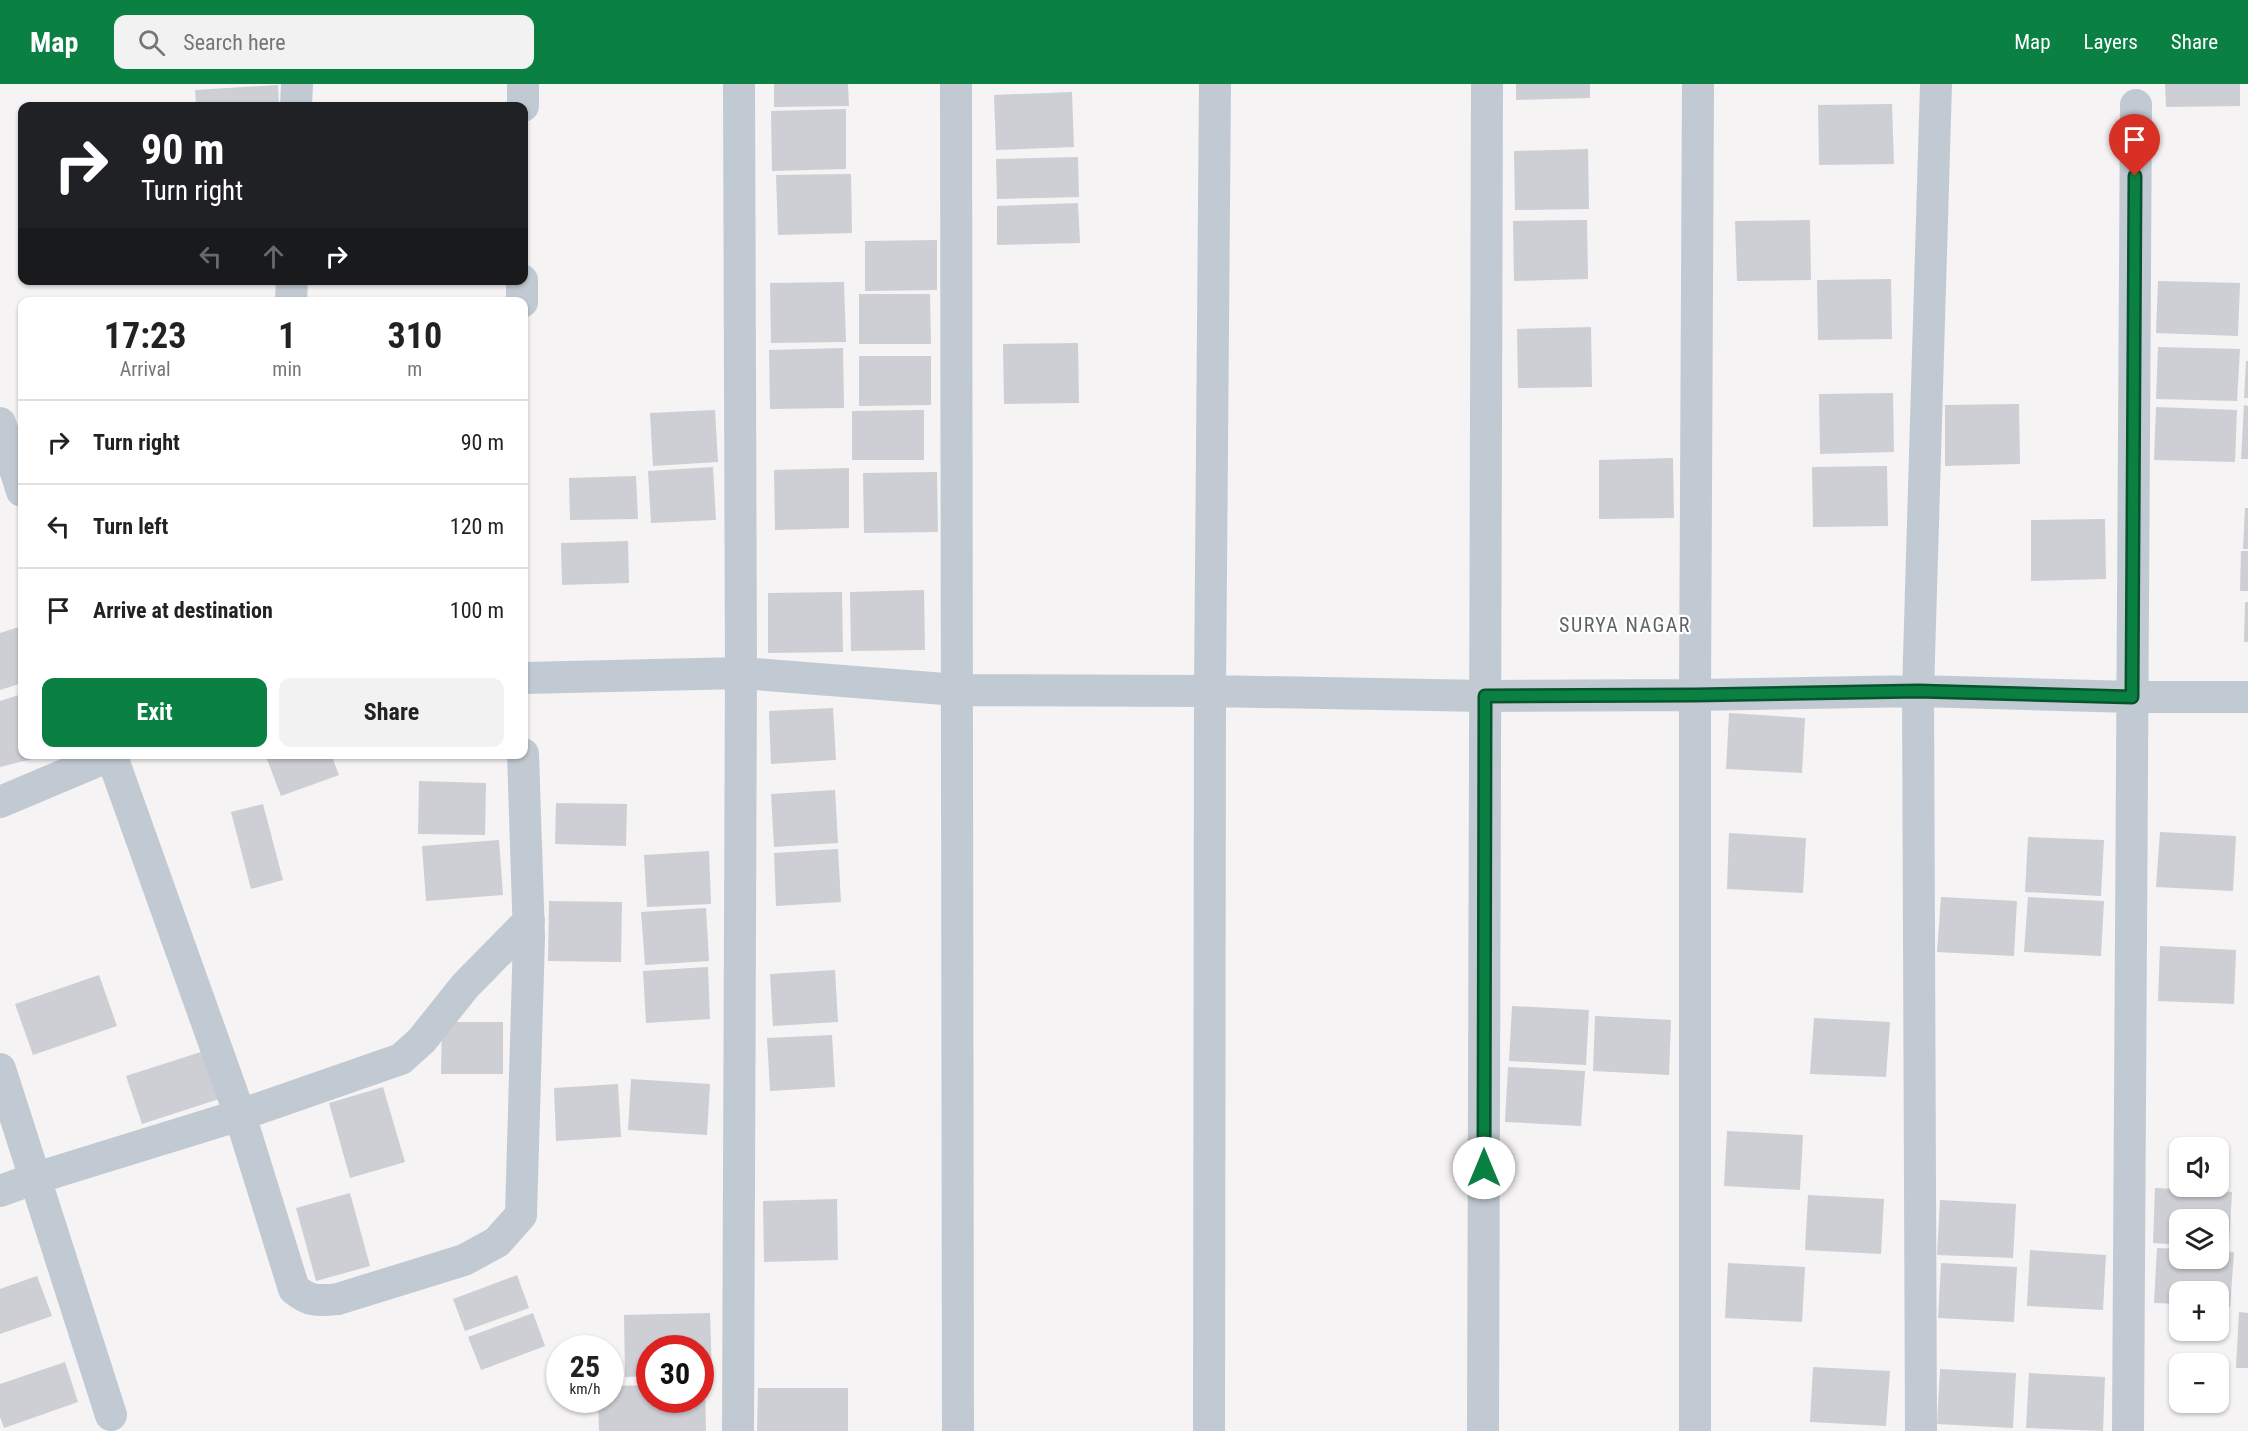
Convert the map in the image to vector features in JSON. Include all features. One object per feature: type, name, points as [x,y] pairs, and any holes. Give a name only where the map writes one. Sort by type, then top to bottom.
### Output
[{"type":"street","points":[[296,102],[297,84]]},
{"type":"street","points":[[523,84],[523,102]]},
{"type":"street","points":[[738,1431],[741,673],[739,84]]},
{"type":"street","points":[[956,84],[958,1431]]},
{"type":"street","points":[[1209,1431],[1210,691],[1215,84]]},
{"type":"street","points":[[1483,1431],[1487,84]]},
{"type":"street","points":[[1695,1431],[1698,84]]},
{"type":"street","points":[[1921,1431],[1918,691],[1936,84]]},
{"type":"street","points":[[2128,1431],[2136,105]]},
{"type":"street","points":[[0,423],[18,478]]},
{"type":"street","points":[[528,678],[741,673],[957,690],[1210,691],[1485,696],[1918,691],[2132,697],[2248,697]]},
{"type":"street","points":[[0,802],[102,759]]},
{"type":"street","points":[[113,759],[240,1115],[294,1288],[304,1297],[317,1301],[338,1299],[464,1260],[497,1242],[521,1215],[529,921],[523,759]]},
{"type":"street","points":[[0,1191],[240,1115],[401,1059],[422,1040],[465,986],[529,921]]},
{"type":"street","points":[[0,1069],[111,1415]]},
{"type":"building","points":[[774,84],[848,84],[849,106],[774,107]]},
{"type":"building","points":[[1516,84],[1590,84],[1590,98],[1516,100]]},
{"type":"building","points":[[2165,84],[2240,84],[2240,106],[2166,107]]},
{"type":"building","points":[[278,85],[279,102],[196,102],[195,90]]},
{"type":"building","points":[[1072,92],[1074,147],[996,150],[994,95]]},
{"type":"building","points":[[1892,104],[1894,164],[1819,165],[1818,105]]},
{"type":"building","points":[[846,109],[846,169],[772,171],[771,111]]},
{"type":"building","points":[[1588,149],[1589,209],[1515,210],[1514,151]]},
{"type":"building","points":[[1078,157],[1079,197],[997,199],[996,159]]},
{"type":"building","points":[[851,174],[852,233],[778,235],[776,175]]},
{"type":"building","points":[[1078,203],[1080,243],[997,245],[997,206]]},
{"type":"building","points":[[1587,220],[1588,279],[1514,281],[1513,221]]},
{"type":"building","points":[[1810,220],[1811,280],[1737,281],[1735,221]]},
{"type":"building","points":[[937,240],[937,290],[865,291],[865,241]]},
{"type":"building","points":[[1891,279],[1892,339],[1818,340],[1817,280]]},
{"type":"building","points":[[2158,281],[2240,283],[2238,336],[2156,333]]},
{"type":"building","points":[[844,282],[846,342],[771,343],[770,283]]},
{"type":"building","points":[[859,294],[930,294],[931,344],[859,344]]},
{"type":"building","points":[[1591,327],[1592,387],[1518,388],[1517,329]]},
{"type":"building","points":[[1078,343],[1079,403],[1004,404],[1003,344]]},
{"type":"building","points":[[2158,347],[2240,349],[2237,401],[2156,399]]},
{"type":"building","points":[[843,348],[844,408],[770,409],[769,350]]},
{"type":"building","points":[[859,356],[931,356],[931,405],[859,406]]},
{"type":"building","points":[[2246,361],[2248,361],[2248,398],[2244,398]]},
{"type":"building","points":[[1893,393],[1894,452],[1820,454],[1819,394]]},
{"type":"building","points":[[2019,404],[2020,464],[1945,466],[1945,405]]},
{"type":"building","points":[[2244,405],[2248,406],[2248,459],[2241,459]]},
{"type":"building","points":[[2156,407],[2237,410],[2235,462],[2154,460]]},
{"type":"building","points":[[715,410],[718,462],[653,466],[650,413]]},
{"type":"building","points":[[924,410],[924,460],[852,460],[852,411]]},
{"type":"building","points":[[1673,458],[1674,518],[1599,519],[1599,460]]},
{"type":"building","points":[[1887,466],[1888,526],[1813,527],[1812,467]]},
{"type":"building","points":[[713,467],[716,520],[651,523],[648,471]]},
{"type":"building","points":[[849,468],[849,528],[775,530],[774,470]]},
{"type":"building","points":[[937,472],[938,532],[864,533],[863,473]]},
{"type":"building","points":[[636,476],[638,519],[570,520],[569,478]]},
{"type":"building","points":[[2245,508],[2248,508],[2248,549],[2243,549]]},
{"type":"building","points":[[2105,519],[2106,579],[2031,581],[2031,520]]},
{"type":"building","points":[[628,541],[629,583],[562,585],[561,543]]},
{"type":"building","points":[[2241,551],[2248,551],[2248,591],[2240,591]]},
{"type":"building","points":[[924,590],[925,650],[851,651],[850,592]]},
{"type":"building","points":[[842,592],[843,652],[768,653],[768,593]]},
{"type":"building","points":[[2245,602],[2248,602],[2248,642],[2244,642]]},
{"type":"building","points":[[18,627],[18,684],[0,690],[0,633]]},
{"type":"building","points":[[18,695],[18,759],[32,759],[0,767],[0,701]]},
{"type":"building","points":[[833,708],[836,760],[771,764],[769,711]]},
{"type":"building","points":[[1729,713],[1805,718],[1802,773],[1726,769]]},
{"type":"building","points":[[267,759],[333,759],[339,775],[281,796]]},
{"type":"building","points":[[419,781],[486,783],[485,835],[418,834]]},
{"type":"building","points":[[835,790],[838,843],[774,847],[771,794]]},
{"type":"building","points":[[556,803],[627,804],[626,846],[555,844]]},
{"type":"building","points":[[263,804],[283,880],[251,889],[231,812]]},
{"type":"building","points":[[2160,832],[2236,836],[2233,891],[2156,887]]},
{"type":"building","points":[[1729,833],[1806,838],[1803,893],[1727,889]]},
{"type":"building","points":[[2028,837],[2104,840],[2101,896],[2025,892]]},
{"type":"building","points":[[499,840],[503,895],[426,901],[422,846]]},
{"type":"building","points":[[838,849],[841,902],[776,906],[774,853]]},
{"type":"building","points":[[709,851],[711,904],[647,907],[644,855]]},
{"type":"building","points":[[1941,897],[2017,901],[2014,956],[1937,952]]},
{"type":"building","points":[[2028,897],[2104,901],[2101,956],[2024,952]]},
{"type":"building","points":[[549,901],[622,902],[621,962],[548,961]]},
{"type":"building","points":[[706,908],[709,961],[645,965],[641,912]]},
{"type":"building","points":[[2160,946],[2236,950],[2234,1004],[2158,1001]]},
{"type":"building","points":[[708,967],[710,1019],[646,1023],[643,971]]},
{"type":"building","points":[[835,970],[838,1022],[773,1026],[770,974]]},
{"type":"building","points":[[99,975],[117,1026],[33,1055],[15,1004]]},
{"type":"building","points":[[1512,1006],[1589,1010],[1586,1065],[1509,1061]]},
{"type":"building","points":[[1595,1016],[1671,1020],[1669,1075],[1593,1071]]},
{"type":"building","points":[[1814,1018],[1890,1022],[1886,1077],[1810,1074]]},
{"type":"building","points":[[442,1022],[503,1022],[503,1074],[441,1074]]},
{"type":"building","points":[[832,1035],[835,1087],[770,1091],[767,1038]]},
{"type":"building","points":[[204,1051],[219,1099],[142,1124],[126,1076]]},
{"type":"building","points":[[1508,1067],[1585,1071],[1581,1126],[1505,1122]]},
{"type":"building","points":[[631,1079],[710,1084],[707,1135],[628,1130]]},
{"type":"building","points":[[618,1084],[621,1137],[556,1141],[554,1088]]},
{"type":"building","points":[[383,1087],[405,1162],[350,1178],[329,1103]]},
{"type":"building","points":[[1727,1131],[1803,1135],[1800,1190],[1724,1186]]},
{"type":"building","points":[[2155,1188],[2169,1189],[2169,1197],[2229,1197],[2229,1192],[2232,1192],[2229,1247],[2229,1209],[2169,1209],[2169,1244],[2153,1243]]},
{"type":"building","points":[[350,1193],[370,1266],[316,1281],[296,1208]]},
{"type":"building","points":[[1808,1195],[1884,1199],[1881,1254],[1805,1250]]},
{"type":"building","points":[[837,1199],[838,1260],[764,1262],[763,1201]]},
{"type":"building","points":[[1940,1200],[2016,1204],[2013,1258],[1937,1255]]},
{"type":"building","points":[[2157,1248],[2169,1249],[2169,1269],[2229,1269],[2229,1252],[2234,1252],[2230,1307],[2229,1281],[2169,1281],[2169,1304],[2154,1303]]},
{"type":"building","points":[[2030,1250],[2106,1255],[2103,1310],[2027,1306]]},
{"type":"building","points":[[1728,1263],[1805,1267],[1802,1322],[1725,1318]]},
{"type":"building","points":[[1941,1263],[2017,1267],[2014,1322],[1938,1318]]},
{"type":"building","points":[[517,1275],[529,1308],[465,1331],[453,1299]]},
{"type":"building","points":[[37,1276],[52,1316],[0,1334],[0,1289]]},
{"type":"building","points":[[2239,1312],[2248,1313],[2248,1368],[2236,1368]]},
{"type":"building","points":[[533,1313],[545,1346],[481,1370],[468,1337]]},
{"type":"building","points":[[710,1313],[711,1335],[636,1335],[636,1377],[625,1377],[624,1315]]},
{"type":"building","points":[[65,1362],[78,1402],[4,1428],[0,1417],[0,1384]]},
{"type":"building","points":[[1813,1367],[1890,1371],[1886,1426],[1810,1422]]},
{"type":"building","points":[[1940,1369],[2016,1373],[2013,1428],[1937,1424]]},
{"type":"building","points":[[2029,1373],[2105,1377],[2103,1431],[2026,1428]]},
{"type":"building","points":[[636,1385],[636,1413],[706,1413],[706,1431],[599,1431],[598,1413],[624,1413],[624,1386]]},
{"type":"building","points":[[758,1388],[848,1388],[848,1431],[757,1431]]},
{"type":"district","name":"SURYA NAGAR","points":[[1625,625]]},
{"type":"route","points":[[1484,1168],[1485,696],[1918,691],[2132,697],[2135,176]]}]
